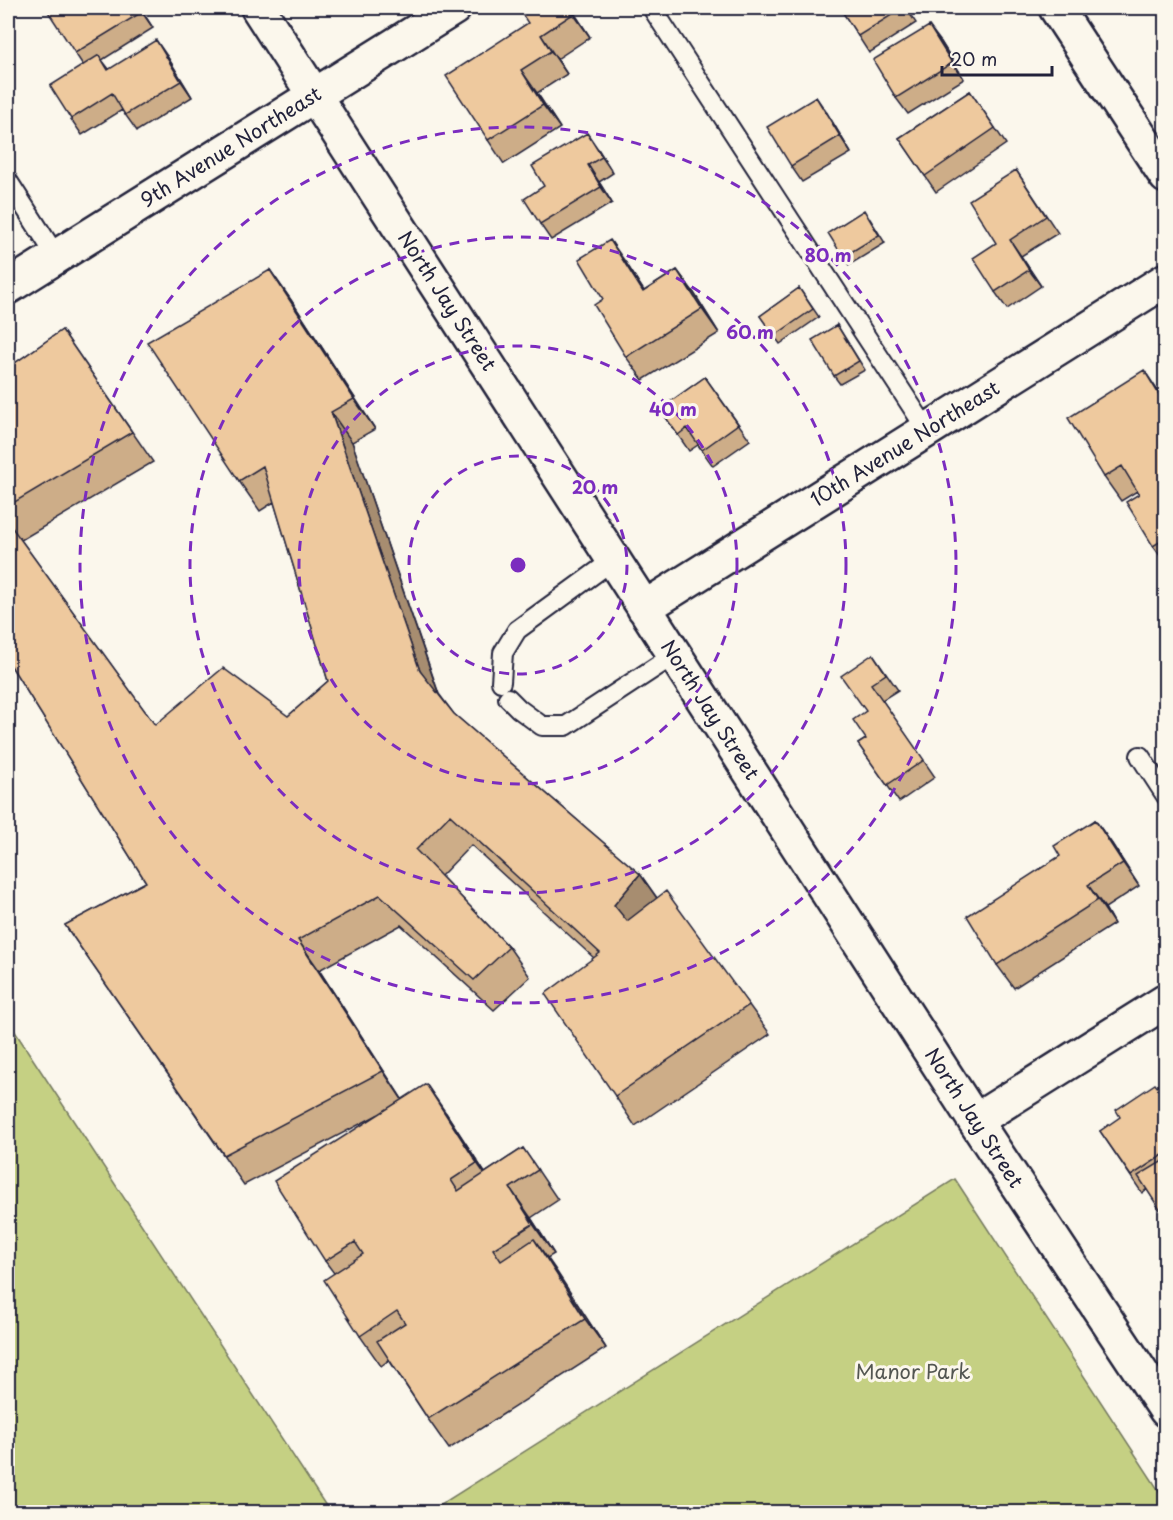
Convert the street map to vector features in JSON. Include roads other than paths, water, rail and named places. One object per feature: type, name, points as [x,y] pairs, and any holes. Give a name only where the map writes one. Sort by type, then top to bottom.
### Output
[{"type":"street","name":"North Jay Street","points":[[258,8],[975,1121],[1166,1410]]},
{"type":"street","name":"9th Avenue Northeast","points":[[8,287],[454,8]]},
{"type":"street","points":[[1056,8],[1166,176]]},
{"type":"street","name":"10th Avenue Northeast","points":[[644,608],[1166,280]]},
{"type":"street","points":[[975,1121],[1166,1000]]},
{"type":"lane","points":[[652,8],[927,430]]},
{"type":"lane","points":[[8,181],[56,256]]},
{"type":"lane","points":[[613,560],[517,630],[503,653],[505,690],[519,709],[542,726],[566,726],[674,655]]},
{"type":"lane","points":[[1140,756],[1166,795]]},
{"type":"park label","name":"Manor Park","points":[[913,1372]]}]
